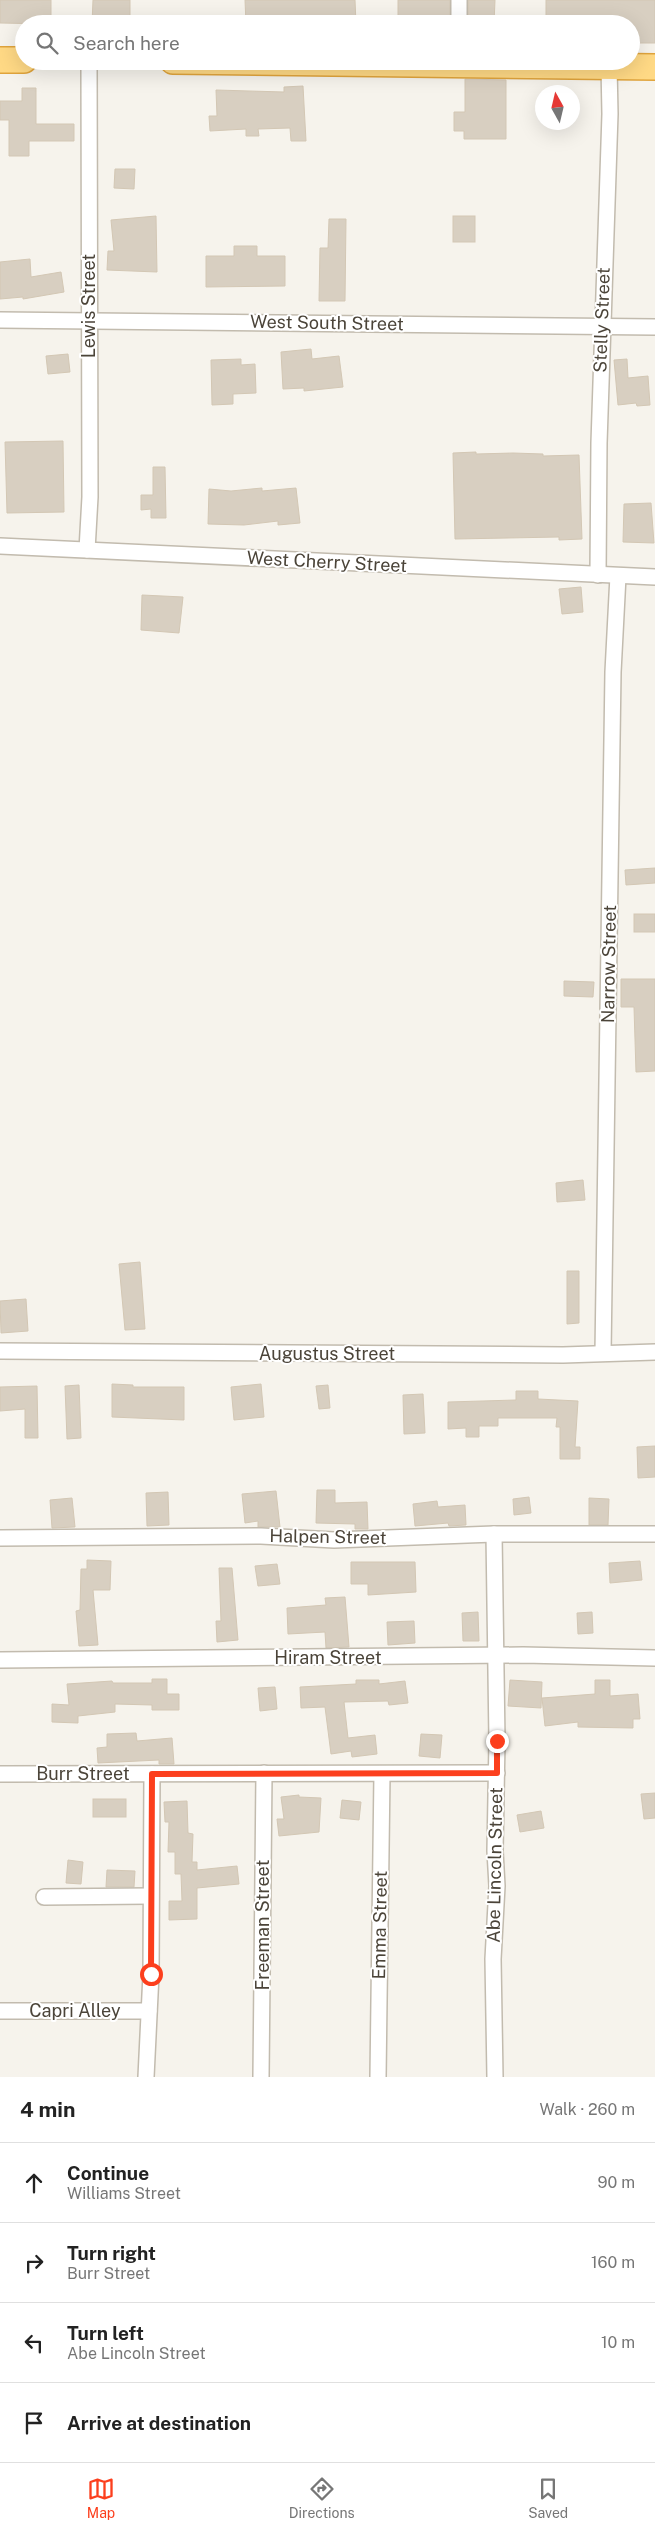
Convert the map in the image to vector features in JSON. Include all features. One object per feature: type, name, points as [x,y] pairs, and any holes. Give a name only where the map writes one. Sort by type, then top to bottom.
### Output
[{"type":"highway","points":[[0,60],[15,60]]},
{"type":"highway","points":[[640,67],[655,67]]},
{"type":"street","points":[[459,0],[459,15]]},
{"type":"street","name":"Lewis Street","points":[[87,550],[90,497],[89,70]]},
{"type":"street","name":"Stelly Street","points":[[598,575],[602,327],[610,70]]},
{"type":"street","name":"West South Street","points":[[0,320],[655,327]]},
{"type":"street","name":"West Cherry Street","points":[[0,546],[655,577]]},
{"type":"street","name":"Narrow Street","points":[[603,1353],[604,1148],[613,672],[618,576]]},
{"type":"street","name":"Augustus Street","points":[[0,1351],[563,1355],[655,1352]]},
{"type":"street","name":"Halpen Street","points":[[0,1538],[261,1536],[353,1540],[494,1534],[655,1534]]},
{"type":"street","name":"Abe Lincoln Street","points":[[494,1534],[497,1773],[495,1850],[497,1886],[493,1959],[495,2077]]},
{"type":"street","name":"Hiram Street","points":[[0,1660],[496,1656],[655,1658]]},
{"type":"street","name":"Freeman Street","points":[[261,2077],[264,1773]]},
{"type":"street","name":"Burr Street","points":[[0,1774],[497,1773]]},
{"type":"street","points":[[146,2077],[151,1974],[152,1774]]},
{"type":"street","name":"Emma Street","points":[[378,2077],[382,1774]]},
{"type":"street","points":[[44,1897],[150,1896]]},
{"type":"street","name":"Capri Alley","points":[[0,2011],[149,2011]]},
{"type":"building","points":[[0,0],[51,0],[51,15],[15,15],[15,23],[0,23]]},
{"type":"building","points":[[93,0],[130,0],[130,15],[92,15]]},
{"type":"building","points":[[245,0],[355,0],[356,15],[246,15]]},
{"type":"building","points":[[398,0],[450,0],[450,15],[398,15]]},
{"type":"building","points":[[468,0],[495,0],[494,15],[468,15]]},
{"type":"building","points":[[546,0],[655,0],[655,43],[640,43],[640,15],[546,15]]},
{"type":"building","points":[[465,79],[506,80],[506,139],[464,139],[464,131],[454,131],[454,112],[465,112]]},
{"type":"building","points":[[303,86],[306,141],[291,141],[290,128],[258,129],[259,136],[246,136],[246,129],[210,131],[209,116],[217,116],[216,90],[284,92],[284,87]]},
{"type":"building","points":[[22,88],[36,88],[36,124],[74,124],[74,141],[29,141],[29,156],[9,156],[9,120],[0,120],[0,101],[22,101]]},
{"type":"building","points":[[115,169],[135,169],[134,189],[114,188]]},
{"type":"building","points":[[156,216],[157,272],[107,270],[108,251],[114,251],[111,220]]},
{"type":"building","points":[[453,216],[475,216],[475,242],[453,242]]},
{"type":"building","points":[[329,219],[346,219],[345,301],[319,301],[320,248],[328,248]]},
{"type":"building","points":[[234,246],[257,246],[257,256],[285,256],[285,286],[206,287],[206,256],[234,256]]},
{"type":"building","points":[[30,259],[31,277],[61,272],[64,292],[23,299],[23,297],[0,299],[0,262]]},
{"type":"building","points":[[311,349],[312,359],[339,356],[343,387],[304,391],[304,388],[283,389],[281,352]]},
{"type":"building","points":[[68,354],[70,372],[48,374],[46,356]]},
{"type":"building","points":[[241,359],[241,365],[255,364],[256,393],[233,394],[233,404],[212,405],[211,360]]},
{"type":"building","points":[[627,359],[628,378],[648,376],[650,405],[637,406],[636,403],[618,405],[614,360]]},
{"type":"building","points":[[63,441],[64,512],[7,513],[5,442]]},
{"type":"building","points":[[476,452],[476,454],[543,454],[543,456],[579,455],[582,539],[559,540],[559,537],[455,539],[453,453]]},
{"type":"building","points":[[153,467],[165,467],[166,518],[151,518],[151,509],[141,510],[141,495],[153,495]]},
{"type":"building","points":[[262,488],[262,491],[296,488],[300,523],[278,525],[278,521],[244,525],[208,524],[209,489],[231,491]]},
{"type":"building","points":[[651,503],[654,543],[623,542],[624,504]]},
{"type":"building","points":[[581,587],[583,612],[562,614],[559,589]]},
{"type":"building","points":[[142,595],[183,597],[179,633],[141,630]]},
{"type":"building","points":[[655,868],[655,883],[626,885],[625,870]]},
{"type":"building","points":[[634,914],[655,914],[655,932],[634,932]]},
{"type":"building","points":[[621,979],[655,979],[655,1071],[636,1072],[634,1007],[621,1007]]},
{"type":"building","points":[[564,981],[594,982],[593,997],[564,996]]},
{"type":"building","points":[[583,1180],[585,1200],[557,1202],[556,1183]]},
{"type":"building","points":[[140,1262],[145,1329],[125,1330],[119,1264]]},
{"type":"building","points":[[567,1271],[579,1271],[579,1323],[567,1324]]},
{"type":"building","points":[[26,1299],[28,1331],[1,1333],[0,1301]]},
{"type":"building","points":[[112,1384],[133,1385],[133,1387],[184,1387],[184,1420],[112,1417]]},
{"type":"building","points":[[261,1384],[264,1417],[234,1420],[231,1387]]},
{"type":"building","points":[[79,1385],[81,1438],[67,1439],[65,1386]]},
{"type":"building","points":[[328,1385],[330,1408],[319,1409],[316,1386]]},
{"type":"building","points":[[37,1386],[38,1438],[25,1438],[25,1409],[0,1411],[0,1387]]},
{"type":"building","points":[[516,1391],[538,1391],[538,1399],[578,1401],[575,1447],[580,1447],[580,1459],[560,1459],[560,1427],[556,1427],[557,1418],[498,1418],[498,1426],[479,1426],[479,1437],[466,1437],[466,1428],[448,1429],[448,1402],[516,1400]]},
{"type":"building","points":[[423,1394],[425,1433],[404,1434],[403,1395]]},
{"type":"building","points":[[655,1446],[655,1477],[638,1478],[637,1447]]},
{"type":"building","points":[[317,1490],[335,1490],[335,1503],[367,1502],[368,1529],[355,1529],[355,1524],[316,1523]]},
{"type":"building","points":[[276,1491],[280,1527],[258,1527],[258,1521],[245,1523],[242,1494]]},
{"type":"building","points":[[168,1492],[169,1525],[147,1526],[146,1493]]},
{"type":"building","points":[[529,1497],[531,1513],[514,1515],[513,1499]]},
{"type":"building","points":[[72,1498],[75,1527],[52,1528],[50,1500]]},
{"type":"building","points":[[589,1498],[609,1499],[608,1525],[589,1525]]},
{"type":"building","points":[[437,1501],[438,1507],[465,1505],[466,1525],[449,1526],[448,1523],[415,1526],[413,1504]]},
{"type":"building","points":[[87,1560],[111,1561],[110,1590],[93,1590],[98,1645],[79,1646],[76,1611],[80,1610],[81,1569],[87,1569]]},
{"type":"building","points":[[640,1561],[642,1580],[610,1583],[609,1563]]},
{"type":"building","points":[[351,1562],[415,1562],[416,1592],[368,1595],[368,1584],[351,1584]]},
{"type":"building","points":[[277,1564],[280,1584],[258,1586],[255,1566]]},
{"type":"building","points":[[219,1568],[232,1568],[238,1640],[217,1642],[216,1621],[221,1621]]},
{"type":"building","points":[[345,1597],[349,1647],[326,1648],[325,1632],[288,1634],[287,1608],[326,1605],[325,1598]]},
{"type":"building","points":[[478,1612],[479,1641],[463,1641],[462,1613]]},
{"type":"building","points":[[592,1612],[593,1633],[578,1634],[577,1613]]},
{"type":"building","points":[[414,1621],[415,1643],[388,1645],[387,1622]]},
{"type":"building","points":[[152,1679],[167,1679],[167,1694],[179,1694],[179,1710],[152,1710],[152,1705],[115,1704],[115,1712],[78,1716],[78,1723],[52,1722],[52,1704],[69,1705],[67,1684],[112,1681],[113,1683],[152,1683]]},
{"type":"building","points":[[356,1680],[379,1680],[379,1684],[405,1681],[408,1703],[389,1705],[388,1701],[344,1702],[348,1738],[375,1735],[377,1754],[352,1757],[351,1751],[331,1754],[325,1707],[301,1708],[300,1687],[356,1684]]},
{"type":"building","points":[[510,1680],[542,1682],[541,1708],[508,1706]]},
{"type":"building","points":[[595,1680],[610,1680],[610,1696],[638,1694],[640,1719],[633,1719],[633,1728],[578,1727],[578,1722],[545,1726],[542,1698],[595,1694]]},
{"type":"building","points":[[275,1687],[277,1709],[260,1711],[258,1688]]},
{"type":"building","points":[[136,1733],[137,1741],[172,1738],[174,1764],[159,1764],[159,1760],[98,1763],[97,1748],[107,1747],[107,1734]]},
{"type":"building","points":[[421,1734],[442,1735],[440,1758],[419,1756]]},
{"type":"building","points":[[655,1793],[655,1818],[644,1819],[641,1794]]},
{"type":"building","points":[[299,1795],[299,1797],[321,1798],[319,1832],[279,1836],[277,1819],[284,1819],[281,1797]]},
{"type":"building","points":[[93,1799],[126,1799],[126,1817],[93,1817]]},
{"type":"building","points":[[342,1800],[361,1802],[359,1820],[340,1818]]},
{"type":"building","points":[[187,1801],[188,1833],[193,1834],[192,1862],[197,1862],[197,1870],[237,1866],[239,1884],[197,1888],[197,1919],[169,1920],[169,1901],[182,1901],[181,1874],[175,1874],[175,1852],[168,1852],[169,1822],[165,1822],[164,1802]]},
{"type":"building","points":[[541,1811],[544,1828],[520,1832],[517,1815]]},
{"type":"building","points":[[68,1860],[83,1862],[81,1884],[66,1883]]},
{"type":"building","points":[[107,1870],[135,1871],[134,1887],[106,1887]]},
{"type":"route","points":[[151,1974],[150,1849],[152,1774],[497,1773],[497,1741]]}]
